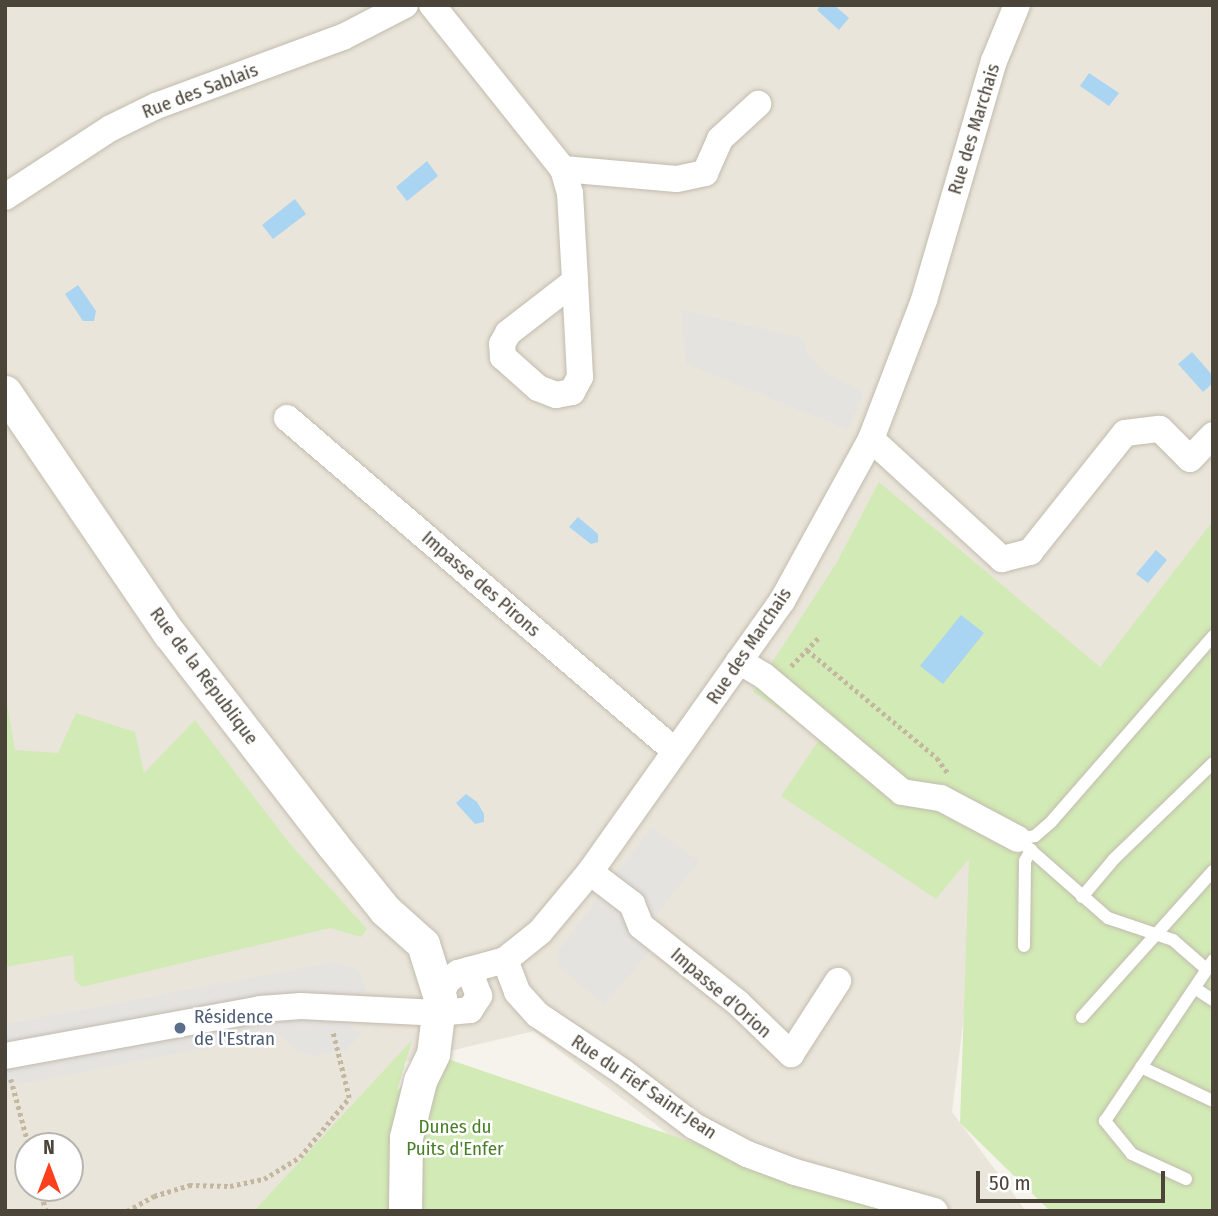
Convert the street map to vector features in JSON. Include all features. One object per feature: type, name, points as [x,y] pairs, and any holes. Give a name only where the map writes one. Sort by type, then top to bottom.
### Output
[{"type":"street","name":"Rue des Sablais","points":[[5,197],[111,128],[156,106],[343,37],[405,5]]},
{"type":"street","points":[[432,5],[563,169],[570,193],[575,281]]},
{"type":"street","name":"Rue des Marchais","points":[[469,970],[505,960],[540,932],[590,872],[782,601],[871,439],[924,300],[994,61],[1017,5]]},
{"type":"street","points":[[563,169],[677,179],[705,173],[720,139],[758,103]]},
{"type":"street","name":"Rue de la République","points":[[5,392],[169,633],[339,854],[385,910],[423,944],[469,970]]},
{"type":"street","name":"Impasse des Pirons","points":[[287,418],[675,751]]},
{"type":"street","points":[[871,439],[1002,559],[1030,552],[1125,433],[1160,429],[1191,458],[1213,435]]},
{"type":"street","points":[[740,661],[773,684],[902,792],[941,798],[1025,845]]},
{"type":"street","name":"Impasse d'Orion","points":[[590,872],[632,904],[641,926],[738,1003],[791,1054],[838,981]]},
{"type":"street","points":[[405,1211],[406,1137],[420,1081],[433,1054],[439,1005],[423,944]]},
{"type":"street","name":"Rue du Fief Saint-Jean","points":[[505,960],[517,992],[538,1016],[623,1072],[694,1126],[747,1154],[795,1172],[935,1211]]},
{"type":"street","points":[[7,1063],[260,1009],[439,1005],[470,1010],[477,1004],[479,996],[469,970]]},
{"type":"lane","points":[[1024,946],[1025,845],[1051,822],[1213,636]]},
{"type":"lane","points":[[1082,897],[1114,859],[1213,763]]},
{"type":"lane","points":[[1025,845],[1108,918],[1173,940],[1209,964],[1196,989],[1105,1121],[1132,1154],[1186,1179]]},
{"type":"lane","points":[[1082,1017],[1155,932],[1213,871]]},
{"type":"lane","points":[[1196,989],[1213,999]]},
{"type":"lane","points":[[1141,1066],[1213,1101]]},
{"type":"path","points":[[773,684],[819,636]]},
{"type":"path","points":[[807,650],[937,758],[975,817]]},
{"type":"path","points":[[127,1211],[154,1196],[189,1185],[230,1186],[264,1179],[300,1157],[349,1097],[341,1055],[324,1008]]},
{"type":"path","points":[[7,1063],[25,1132]]},
{"type":"shaded area","points":[[5,5],[1213,5],[1213,601],[984,856],[952,1112],[1026,1211],[847,1211],[711,1167],[534,1031],[391,1065],[259,1211],[5,1211]]},
{"type":"shaded area","points":[[681,309],[802,338],[808,353],[826,373],[864,392],[848,430],[686,364]]},
{"type":"shaded area","points":[[651,827],[699,861],[651,921],[656,944],[604,1005],[558,966],[558,951]]},
{"type":"shaded area","name":"Résidence de l'Estran","points":[[333,962],[357,969],[367,991],[352,996],[346,1023],[361,1033],[347,1050],[317,1056],[299,1053],[280,1034],[5,1087],[5,1024]]},
{"type":"green space","points":[[879,482],[1100,667],[1213,521],[1213,1211],[1050,1211],[960,1123],[969,859],[936,899],[781,796],[821,737],[753,692],[837,562]]},
{"type":"green space","points":[[5,692],[15,750],[58,753],[76,713],[135,732],[144,773],[195,720],[290,844],[367,929],[361,937],[330,928],[82,987],[75,980],[73,955],[5,967]]},
{"type":"green space","name":"Dunes du Puits d'Enfer","points":[[412,1040],[397,1091],[433,1054],[870,1203],[903,1211],[254,1211]]},
{"type":"water","points":[[821,5],[834,5],[849,18],[839,30],[817,10]]},
{"type":"water","points":[[1089,73],[1119,93],[1109,106],[1080,86]]},
{"type":"water","points":[[427,161],[438,176],[407,201],[396,187]]},
{"type":"water","points":[[295,199],[306,214],[273,239],[262,225]]},
{"type":"water","points":[[78,285],[96,311],[94,321],[83,321],[65,294]]},
{"type":"water","points":[[1192,352],[1213,376],[1213,383],[1203,392],[1178,364]]},
{"type":"water","points":[[578,517],[598,534],[598,542],[591,544],[569,527]]},
{"type":"water","points":[[1156,550],[1167,560],[1148,583],[1136,574]]},
{"type":"water","points":[[961,615],[984,633],[943,684],[920,666]]},
{"type":"water","points":[[466,794],[477,802],[484,814],[484,822],[475,824],[456,803]]},
{"type":"place","name":"Résidence de l'Estran","points":[[180,1028]]}]
